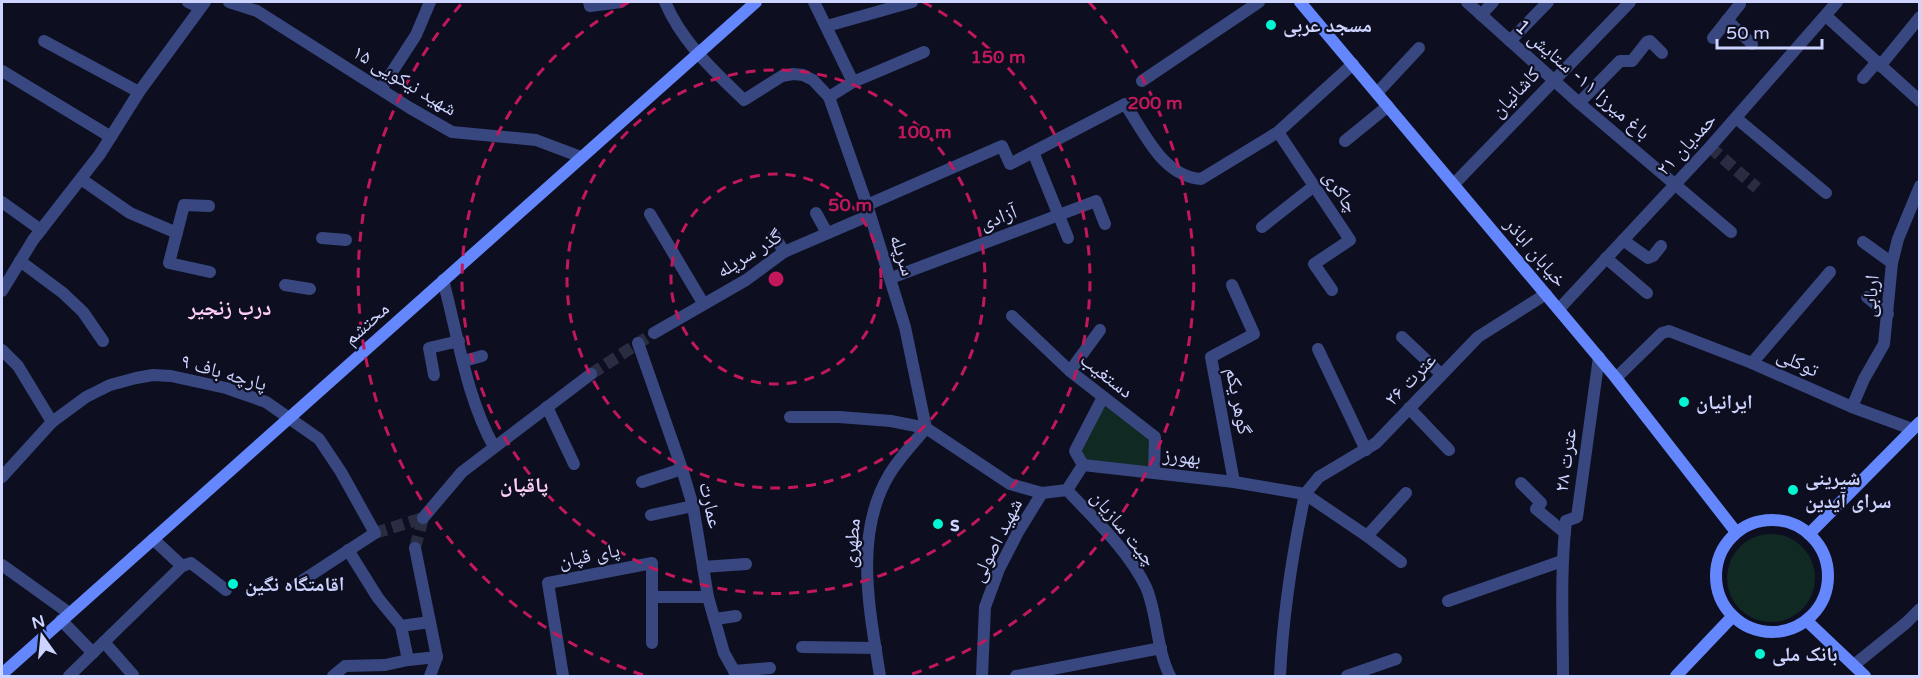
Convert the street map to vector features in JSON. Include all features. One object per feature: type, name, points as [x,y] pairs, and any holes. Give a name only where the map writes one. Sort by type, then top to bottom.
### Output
[{"type":"main road","name":"محتشم","points":[[2,674],[756,2]]},
{"type":"main road","name":"خیابان اباذر","points":[[1300,2],[1599,357],[1736,532]]},
{"type":"main road","points":[[1809,534],[1916,426]]},
{"type":"main road","points":[[1781,520],[1796,525],[1809,534],[1820,546],[1827,562],[1829,578],[1826,594],[1818,609],[1807,621],[1792,629],[1777,633],[1761,632],[1745,627],[1732,617],[1722,605],[1716,590],[1715,574],[1718,558],[1725,544],[1736,532],[1758,522],[1781,520]]},
{"type":"main road","points":[[1676,676],[1732,617]]},
{"type":"main road","points":[[1807,621],[1865,676]]},
{"type":"street","points":[[2,291],[41,230],[81,179],[139,92],[202,5],[188,2]]},
{"type":"street","name":"شهید نیکویی ۱۵","points":[[229,2],[260,6],[381,89],[452,132],[536,140],[581,157]]},
{"type":"street","points":[[589,2],[590,6],[621,2]]},
{"type":"street","points":[[665,2],[679,29],[697,54],[744,100],[782,76],[793,74],[803,75],[813,80],[830,97],[853,82],[924,52]]},
{"type":"street","points":[[814,2],[853,82]]},
{"type":"street","points":[[827,26],[912,2]]},
{"type":"street","points":[[1142,81],[1259,2]]},
{"type":"street","name":"باغ میرزا ۱۱- ستایش 1","points":[[1467,2],[1579,103],[1731,232]]},
{"type":"street","points":[[1481,15],[1493,2]]},
{"type":"street","points":[[1510,41],[1548,2]]},
{"type":"street","name":"کاشانیان","points":[[1454,184],[1630,2]]},
{"type":"street","points":[[1713,38],[1740,2]]},
{"type":"street","points":[[381,89],[416,35],[426,3]]},
{"type":"street","points":[[1830,7],[1878,64],[1920,101]]},
{"type":"street","name":"حمدیان ۲۱","points":[[1559,309],[1736,118],[1830,7]]},
{"type":"street","points":[[1863,78],[1920,17]]},
{"type":"street","points":[[1727,20],[1752,44]]},
{"type":"street","points":[[44,41],[139,92]]},
{"type":"street","points":[[1579,103],[1620,61],[1632,61],[1647,42],[1650,41],[1662,53]]},
{"type":"street","points":[[1377,93],[1419,48]]},
{"type":"street","points":[[1068,238],[1033,152],[1125,105],[1164,163],[1189,178],[1201,179],[1278,132],[1353,64]]},
{"type":"street","points":[[2,71],[111,137]]},
{"type":"street","name":"سرپله","points":[[830,97],[891,278],[905,327],[926,428]]},
{"type":"street","points":[[1345,141],[1388,106]]},
{"type":"street","points":[[1736,118],[1826,193]]},
{"type":"street","name":"چاکری","points":[[1278,132],[1350,240],[1314,264],[1332,290]]},
{"type":"street","name":"گذر سرپله","points":[[654,333],[746,280],[784,252],[1002,146],[1010,164],[1033,152]]},
{"type":"street","points":[[81,179],[130,213],[177,232]]},
{"type":"street","points":[[1262,227],[1314,186]]},
{"type":"street","name":"اربابی","points":[[1852,407],[1864,379],[1882,350],[1888,314],[1892,263],[1898,239],[1920,186]]},
{"type":"street","name":"آزادی","points":[[891,278],[1096,201],[1105,224]]},
{"type":"street","points":[[2,202],[41,230]]},
{"type":"street","points":[[209,206],[184,205],[170,263],[210,272]]},
{"type":"street","points":[[816,213],[827,233]]},
{"type":"street","points":[[650,214],[703,303]]},
{"type":"street","points":[[774,235],[784,252]]},
{"type":"street","points":[[322,238],[346,240]]},
{"type":"street","points":[[1623,240],[1648,258],[1653,256],[1661,246]]},
{"type":"street","points":[[1863,242],[1892,263]]},
{"type":"street","points":[[1606,258],[1647,293]]},
{"type":"street","points":[[20,261],[63,293],[83,312],[104,341]]},
{"type":"street","points":[[1752,363],[1830,272]]},
{"type":"street","points":[[443,280],[477,411],[494,447]]},
{"type":"street","points":[[285,285],[310,289]]},
{"type":"street","name":"گوهر یکم","points":[[1232,285],[1254,334],[1211,357],[1234,482]]},
{"type":"street","name":"عترت ۲۶","points":[[1305,494],[1319,477],[1366,450],[1383,436],[1478,337],[1546,294]]},
{"type":"street","points":[[1867,297],[1888,314]]},
{"type":"street","name":"دستغیب","points":[[1012,316],[1070,371],[1155,437],[1154,472]]},
{"type":"street","points":[[1070,371],[1101,330]]},
{"type":"street","name":"توکلی","points":[[1616,378],[1662,333],[1669,331],[1752,363],[1852,407],[1916,426]]},
{"type":"street","points":[[1402,337],[1442,374]]},
{"type":"street","points":[[434,375],[429,348],[459,341]]},
{"type":"street","name":"عمارت","points":[[638,343],[693,506],[708,597],[724,652],[736,674]]},
{"type":"street","points":[[2,350],[18,366],[52,422]]},
{"type":"street","points":[[1318,350],[1366,450]]},
{"type":"street","points":[[464,361],[482,356]]},
{"type":"street","name":"عترت ۲۸","points":[[1563,676],[1562,561],[1566,521],[1577,517],[1599,357]]},
{"type":"street","points":[[423,518],[462,472],[591,374]]},
{"type":"street","name":"پارچه باف ۹","points":[[2,477],[52,422],[86,397],[110,386],[153,375],[171,376],[226,388],[266,402],[319,439],[341,472],[375,533],[348,550]]},
{"type":"street","points":[[1067,490],[1083,465],[1075,451],[1103,397]]},
{"type":"street","points":[[547,407],[574,464]]},
{"type":"street","points":[[1409,408],[1449,450]]},
{"type":"street","points":[[790,417],[839,417],[891,421],[926,428]]},
{"type":"street","name":"چیت سازیان","points":[[926,428],[1010,484],[1042,493],[1067,490],[1130,561],[1146,588],[1170,676]]},
{"type":"street","name":"مطهری","points":[[880,676],[868,576],[869,530],[889,475],[926,428]]},
{"type":"street","name":"بهورز","points":[[1083,465],[1234,482],[1305,494]]},
{"type":"street","points":[[642,482],[682,469]]},
{"type":"street","points":[[1521,483],[1541,502],[1536,509],[1565,533]]},
{"type":"street","name":"شهید اصولی","points":[[982,676],[986,607],[1004,560],[1042,493]]},
{"type":"street","points":[[1367,536],[1406,493]]},
{"type":"street","points":[[1280,676],[1287,586],[1305,494],[1401,562]]},
{"type":"street","points":[[651,515],[693,506]]},
{"type":"street","points":[[153,539],[182,566]]},
{"type":"street","points":[[415,548],[437,657],[430,676]]},
{"type":"street","points":[[297,584],[348,550],[378,598],[402,626],[408,660]]},
{"type":"street","points":[[1448,601],[1562,561]]},
{"type":"street","points":[[69,676],[182,566],[191,563],[226,590]]},
{"type":"street","name":"پای قپان","points":[[563,676],[548,583],[652,563],[652,643]]},
{"type":"street","points":[[703,567],[746,564]]},
{"type":"street","points":[[2,565],[65,617],[93,653]]},
{"type":"street","points":[[653,597],[708,597]]},
{"type":"street","points":[[1854,664],[1920,609]]},
{"type":"street","points":[[715,619],[736,616]]},
{"type":"street","points":[[402,626],[430,622]]},
{"type":"street","points":[[104,642],[133,675]]},
{"type":"street","points":[[802,648],[876,648]]},
{"type":"street","points":[[1016,676],[1031,675],[1161,648]]},
{"type":"street","points":[[333,676],[345,666],[385,665],[437,657]]},
{"type":"street","points":[[1347,676],[1396,659]]},
{"type":"street","points":[[736,674],[770,668]]},
{"type":"green space","points":[[1103,397],[1155,437],[1154,473],[1083,465],[1075,451]]},
{"type":"green space","points":[[1771,534],[1796,541],[1808,553],[1815,578],[1808,603],[1796,615],[1771,622],[1746,615],[1734,603],[1727,578],[1734,553],[1746,541]]},
{"type":"tunnel","points":[[1710,147],[1757,188]]},
{"type":"tunnel","points":[[591,374],[654,333]]},
{"type":"tunnel","points":[[375,533],[423,518]]},
{"type":"tunnel","points":[[415,548],[423,518]]},
{"type":"place","name":"مسجد عربی","points":[[1271,25]]},
{"type":"place","name":"ایرانیان","points":[[1684,402]]},
{"type":"place","name":"شیرینی سرای آیدین","points":[[1793,490]]},
{"type":"place","name":"s","points":[[938,524]]},
{"type":"place","name":"اقامتگاه نگین","points":[[233,584]]},
{"type":"place","name":"بانک ملی","points":[[1760,654]]},
{"type":"district","name":"درب زنجیر","points":[[230,308]]},
{"type":"district","name":"پاقپان","points":[[524,485]]}]
